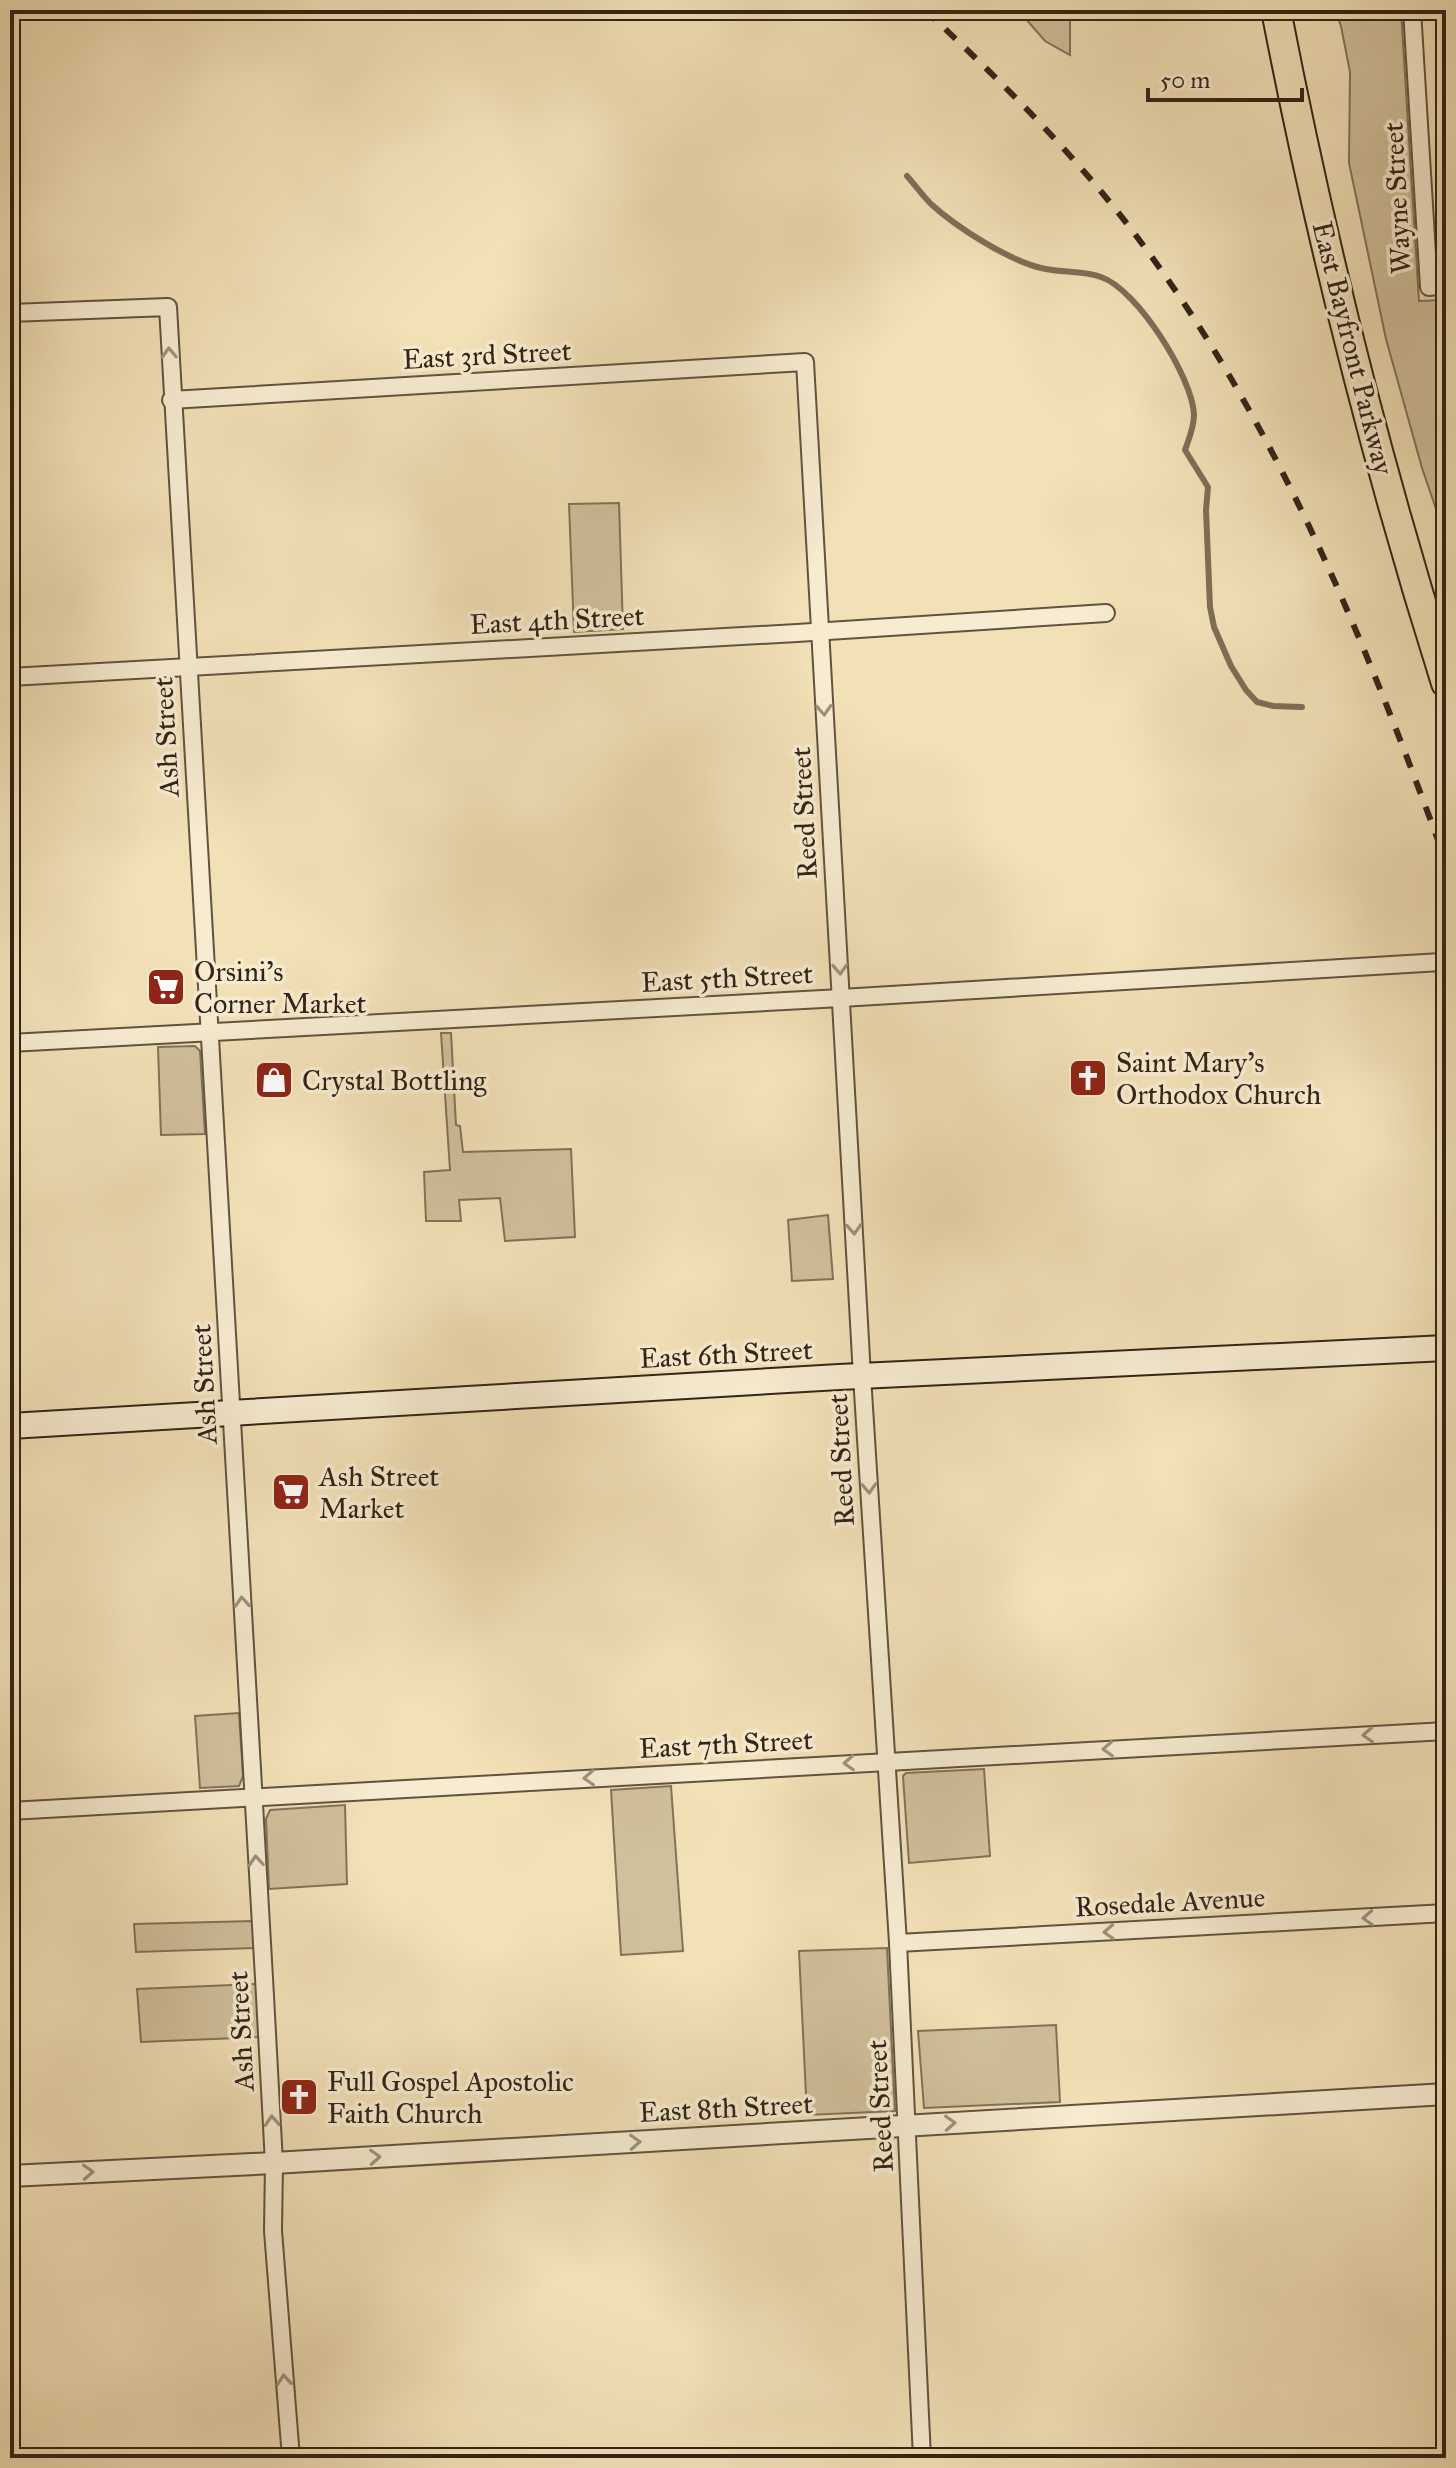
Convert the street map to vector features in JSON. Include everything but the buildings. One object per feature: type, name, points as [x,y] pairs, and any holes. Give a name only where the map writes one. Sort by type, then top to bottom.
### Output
[{"type":"highway","name":"East Bayfront Parkway","points":[[1276,10],[1335,288],[1409,566],[1446,683]]},
{"type":"main road","name":"East 6th Street","points":[[10,1426],[862,1376],[1446,1348]]},
{"type":"street","name":"Wayne Street","points":[[1412,10],[1437,286]]},
{"type":"street","name":"Ash Street","points":[[10,313],[168,307],[274,2163],[273,2231],[291,2458]]},
{"type":"street","name":"East 3rd Street","points":[[171,400],[805,362]]},
{"type":"street","name":"Reed Street","points":[[805,362],[862,1376],[898,1943],[922,2458]]},
{"type":"street","name":"East 4th Street","points":[[10,677],[1106,613]]},
{"type":"street","name":"East 5th Street","points":[[10,1043],[1446,964]]},
{"type":"street","name":"East 7th Street","points":[[10,1811],[1446,1731]]},
{"type":"street","name":"Rosedale Avenue","points":[[898,1943],[1446,1913]]},
{"type":"street","name":"East 8th Street","points":[[10,2176],[1446,2094]]},
{"type":"street","points":[[1435,2458],[1446,2457]]},
{"type":"shaded area","points":[[1018,10],[1070,10],[1070,55],[1045,41]]},
{"type":"shaded area","points":[[1335,10],[1401,10],[1419,301],[1443,300],[1446,297],[1446,538],[1422,468],[1386,339],[1349,163],[1350,72]]},
{"type":"shaded area","points":[[619,503],[623,629],[574,632],[569,504]]},
{"type":"shaded area","points":[[441,1033],[451,1033],[456,1125],[460,1126],[463,1152],[571,1149],[575,1237],[505,1241],[500,1198],[459,1200],[461,1221],[426,1221],[424,1172],[450,1170]]},
{"type":"shaded area","points":[[195,1046],[200,1051],[205,1134],[161,1135],[158,1047]]},
{"type":"shaded area","points":[[828,1215],[833,1279],[792,1281],[788,1220]]},
{"type":"shaded area","points":[[239,1713],[243,1776],[239,1786],[200,1788],[195,1716]]},
{"type":"shaded area","points":[[984,1769],[990,1856],[909,1863],[903,1776],[906,1773]]},
{"type":"shaded area","points":[[671,1786],[683,1951],[621,1955],[611,1790]]},
{"type":"shaded area","points":[[345,1805],[347,1884],[269,1889],[266,1819],[270,1810]]},
{"type":"shaded area","points":[[253,1921],[256,1948],[136,1952],[134,1924]]},
{"type":"shaded area","points":[[887,1948],[895,2111],[807,2115],[799,1951]]},
{"type":"shaded area","points":[[257,1984],[260,2037],[141,2042],[137,1989]]},
{"type":"shaded area","points":[[1056,2025],[1060,2102],[924,2108],[918,2031]]},
{"type":"waterway","points":[[907,176],[931,204],[983,242],[1041,268],[1101,277],[1131,298],[1146,316],[1174,358],[1191,399],[1194,419],[1185,450],[1208,487],[1210,607],[1214,627],[1231,666],[1257,702],[1302,707]]},
{"type":"railway","points":[[925,10],[1011,93],[1093,182],[1143,245],[1192,316],[1279,465],[1317,542],[1385,701],[1446,862]]},
{"type":"place","name":"Orsini's Corner Market","points":[[166,987]]},
{"type":"place","name":"Saint Mary's Orthodox Church","points":[[1088,1078]]},
{"type":"place","name":"Crystal Bottling","points":[[274,1080]]},
{"type":"place","name":"Ash Street Market","points":[[291,1492]]},
{"type":"place","name":"Full Gospel Apostolic Faith Church","points":[[299,2097]]}]
